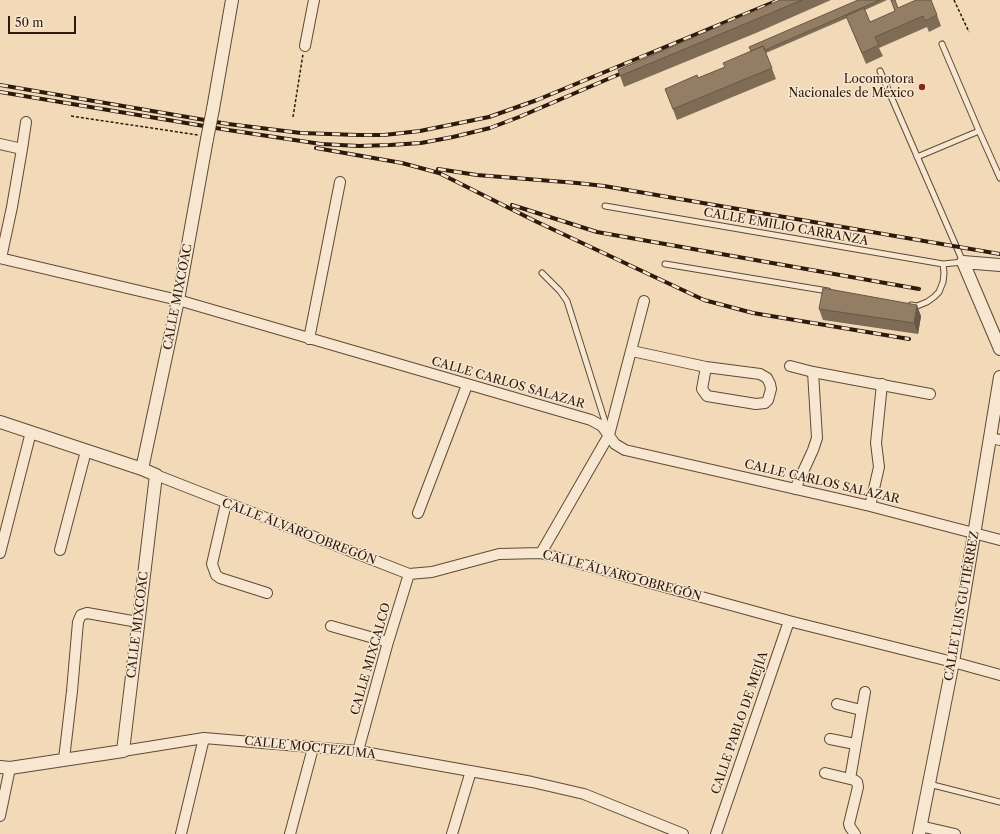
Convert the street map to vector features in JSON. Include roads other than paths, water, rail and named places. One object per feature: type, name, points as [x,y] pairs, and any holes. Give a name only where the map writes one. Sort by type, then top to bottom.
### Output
[{"type":"street","name":"CALLE MIXCOAC","points":[[142,469],[178,300],[203,137],[210,124],[232,0]]},
{"type":"street","points":[[305,46],[314,0]]},
{"type":"street","points":[[0,258],[22,150],[26,122]]},
{"type":"street","points":[[0,144],[22,150]]},
{"type":"street","points":[[309,339],[340,182]]},
{"type":"street","name":"CALLE CARLOS SALAZAR","points":[[0,258],[178,300],[591,420],[602,426],[615,444],[625,450],[870,506],[1000,540]]},
{"type":"street","points":[[1000,266],[963,262],[1000,348]]},
{"type":"street","points":[[541,553],[609,435],[632,352],[644,301]]},
{"type":"street","points":[[632,352],[706,367],[760,374],[767,378],[770,384],[768,400],[765,403],[756,404],[707,396],[702,389],[706,367]]},
{"type":"street","points":[[790,366],[813,372],[930,394]]},
{"type":"street","points":[[795,489],[813,450],[816,438],[813,372]]},
{"type":"street","name":"CALLE LUIS GUTIÉRREZ","points":[[919,830],[953,662],[974,534],[995,439],[1000,377]]},
{"type":"street","points":[[870,506],[878,467],[876,443],[882,384]]},
{"type":"street","points":[[418,513],[467,385]]},
{"type":"street","name":"CALLE ÁLVARO OBREGÓN","points":[[0,422],[142,469],[156,476],[409,574],[432,572],[499,554],[541,553],[789,621],[1000,675]]},
{"type":"street","points":[[0,553],[31,432]]},
{"type":"street","points":[[60,550],[86,450]]},
{"type":"street","name":"CALLE MIXCOAC","points":[[123,751],[156,476]]},
{"type":"street","points":[[226,503],[212,564],[216,575],[220,578],[267,594]]},
{"type":"street","name":"CALLE MIXCALCO","points":[[358,751],[388,642],[409,574]]},
{"type":"street","points":[[64,759],[78,622],[80,615],[87,613],[138,622]]},
{"type":"street","name":"CALLE PABLO DE MEJÍA","points":[[716,834],[789,621]]},
{"type":"street","points":[[331,626],[388,642]]},
{"type":"street","points":[[852,780],[855,744],[865,692]]},
{"type":"street","points":[[837,704],[861,710]]},
{"type":"street","points":[[181,834],[204,738]]},
{"type":"street","name":"CALLE MOCTEZUMA","points":[[5,767],[204,738],[358,751],[532,782],[584,794],[683,834]]},
{"type":"street","points":[[830,739],[855,744]]},
{"type":"street","points":[[290,834],[313,748]]},
{"type":"street","points":[[0,816],[5,767]]},
{"type":"street","points":[[452,834],[471,771]]},
{"type":"street","points":[[825,773],[857,782],[858,787],[849,824],[851,832]]},
{"type":"street","points":[[919,830],[955,834]]},
{"type":"lane","points":[[942,44],[978,131],[1000,178]]},
{"type":"lane","points":[[880,71],[963,262]]},
{"type":"lane","points":[[917,157],[978,131]]},
{"type":"lane","name":"CALLE EMILIO CARRANZA","points":[[605,206],[943,264],[963,262]]},
{"type":"lane","points":[[665,264],[830,291]]},
{"type":"lane","points":[[909,304],[917,306],[927,302],[939,292],[943,282],[943,264]]},
{"type":"lane","points":[[542,273],[560,291],[567,301],[609,435]]},
{"type":"lane","points":[[929,784],[1000,802]]},
{"type":"railway","points":[[0,85],[228,124],[301,133],[384,135],[420,131],[489,117],[537,100],[779,0]]},
{"type":"railway","points":[[0,92],[321,144],[359,146],[390,145],[421,143],[490,128],[629,70]]},
{"type":"railway","points":[[316,148],[402,163],[439,173],[535,221],[704,300],[753,313],[909,339]]},
{"type":"railway","points":[[438,169],[477,175],[604,186],[1000,254]]},
{"type":"railway","points":[[512,205],[597,232],[919,289]]},
{"type":"place","name":"Locomotora Nacionales de México","points":[[922,87]]}]
